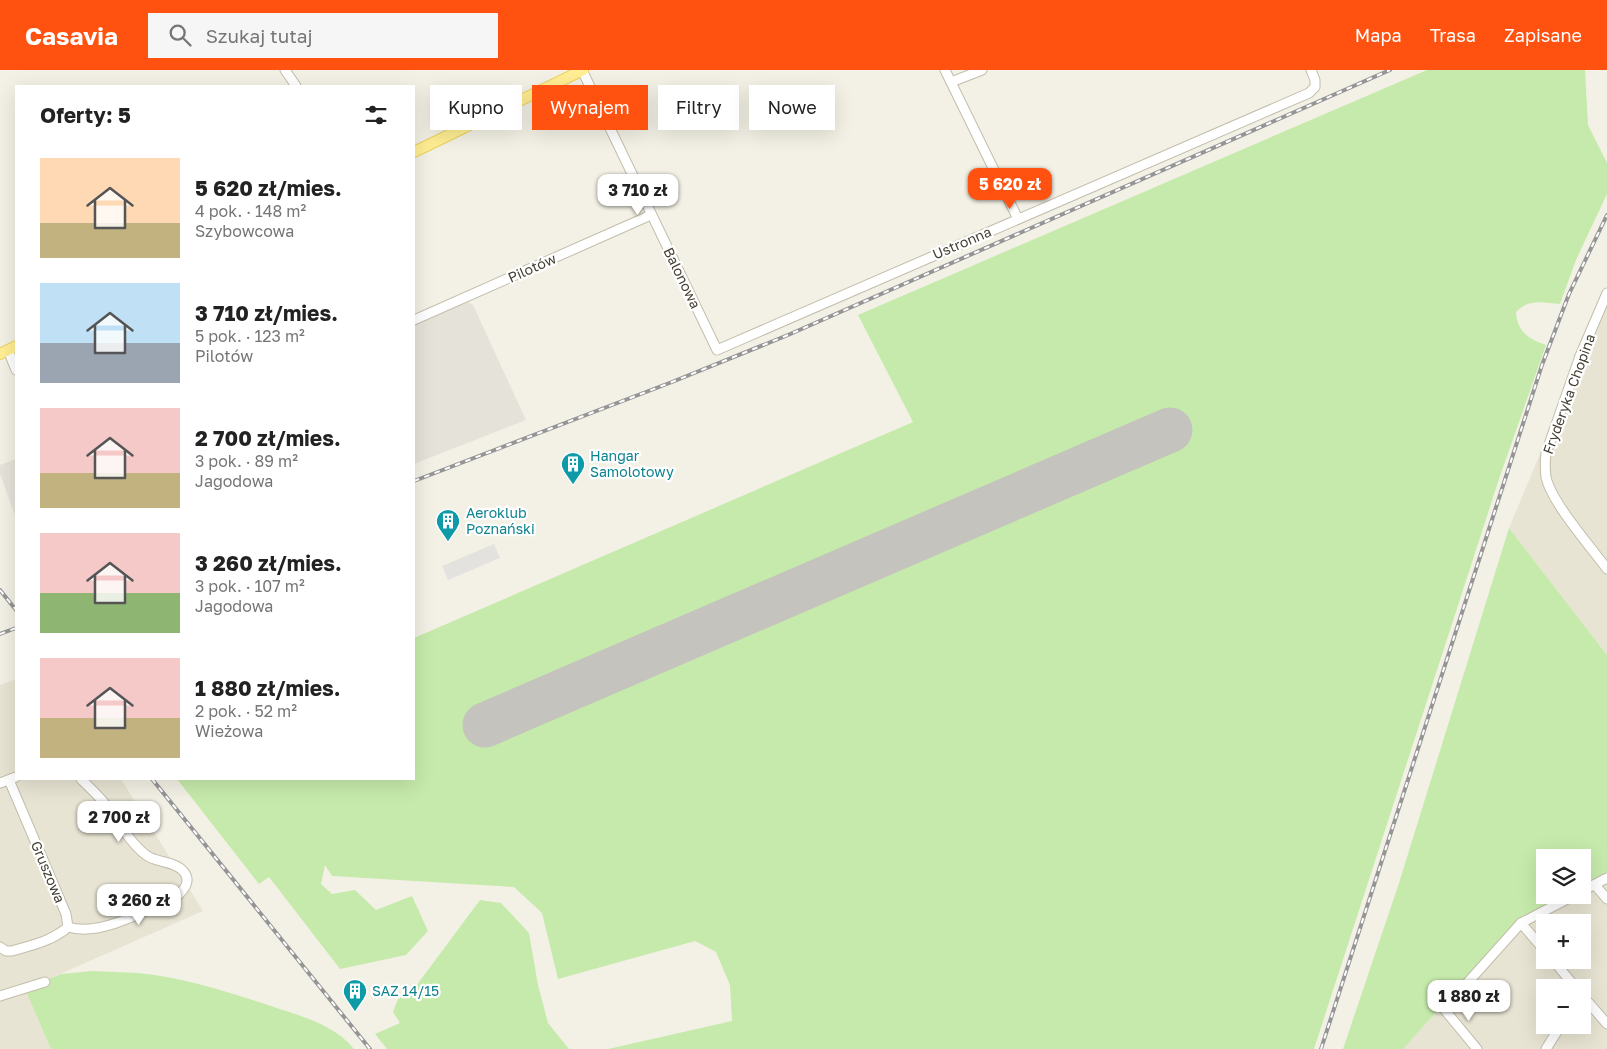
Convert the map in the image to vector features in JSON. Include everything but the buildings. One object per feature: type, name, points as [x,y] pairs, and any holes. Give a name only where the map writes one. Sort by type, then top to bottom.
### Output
[{"type":"main road","points":[[415,152],[582,70]]},
{"type":"street","points":[[286,70],[295,85]]},
{"type":"street","name":"Balonowa","points":[[582,70],[717,350]]},
{"type":"street","points":[[945,70],[1018,219]]},
{"type":"street","points":[[951,82],[982,70]]},
{"type":"street","name":"Ustronna","points":[[717,350],[1309,93],[1315,87],[1315,80],[1311,70]]},
{"type":"street","name":"Pilotów","points":[[415,320],[651,215]]},
{"type":"street","name":"Fryderyka Chopina","points":[[1607,293],[1580,356],[1546,453],[1545,464],[1546,478],[1559,504],[1607,569]]},
{"type":"street","points":[[8,350],[15,368]]},
{"type":"street","name":"Gruszowa","points":[[8,780],[66,914],[68,927]]},
{"type":"street","points":[[1,948],[12,951],[48,940],[60,934],[68,927],[78,930],[92,930],[110,925],[176,897],[184,890],[187,879],[184,872],[178,867],[147,856],[137,847],[104,802],[82,780]]},
{"type":"street","points":[[1591,887],[1607,878]]},
{"type":"street","points":[[1595,885],[1607,899]]},
{"type":"street","points":[[1477,1049],[1444,1009],[1521,923],[1558,904]]},
{"type":"street","points":[[1521,923],[1536,940]]},
{"type":"street","points":[[1560,969],[1569,979]]},
{"type":"street","points":[[0,996],[45,982]]},
{"type":"street","points":[[1591,1007],[1607,1024]]},
{"type":"street","points":[[1546,1049],[1555,1034]]},
{"type":"shaded area","points":[[1607,294],[1607,655],[1509,528]]},
{"type":"shaded area","points":[[465,300],[473,305],[526,420],[415,464],[415,323]]},
{"type":"shaded area","points":[[15,459],[15,515],[0,474],[0,465]]},
{"type":"shaded area","points":[[494,544],[500,558],[448,580],[442,566]]},
{"type":"shaded area","points":[[15,679],[15,780],[122,780],[203,911],[26,989],[51,1049],[0,1049],[0,685]]},
{"type":"shaded area","points":[[1607,872],[1607,1049],[1403,1049],[1519,920],[1548,904],[1591,904],[1591,881]]},
{"type":"green space","points":[[1427,70],[1585,70],[1588,125],[1607,163],[1607,194],[1576,260],[1560,304],[1531,303],[1516,312],[1521,329],[1529,337],[1546,345],[1500,476],[1314,1049],[608,1049],[732,1021],[730,985],[716,952],[695,941],[558,979],[542,913],[514,887],[332,876],[325,865],[321,884],[332,894],[355,890],[376,910],[412,896],[428,931],[406,955],[340,969],[269,877],[259,884],[178,780],[415,780],[415,638],[913,422],[858,315]]},
{"type":"green space","points":[[1509,528],[1607,655],[1607,872],[1591,881],[1591,849],[1536,849],[1536,904],[1548,904],[1519,920],[1403,1049],[1343,1049],[1399,883]]},
{"type":"green space","points":[[480,900],[501,903],[529,933],[538,985],[548,1023],[569,1049],[387,1049],[375,1034],[400,1023],[393,1012],[398,999],[416,986]]},
{"type":"green space","points":[[92,971],[155,975],[222,990],[316,1022],[337,1033],[354,1049],[51,1049],[25,989],[61,974]]},
{"type":"runway","points":[[485,725],[1170,430]]},
{"type":"railway","points":[[415,481],[672,382],[788,335],[1390,70]]},
{"type":"railway","points":[[1321,1049],[1542,365],[1569,294],[1607,215]]},
{"type":"railway","points":[[0,590],[15,609]]},
{"type":"railway","points":[[0,634],[15,628]]},
{"type":"railway","points":[[153,780],[370,1049]]},
{"type":"place","name":"Hangar Samolotowy","points":[[573,485]]},
{"type":"place","name":"Aeroklub Poznański","points":[[448,542]]},
{"type":"place","name":"SAZ 14/15","points":[[355,1012]]}]
